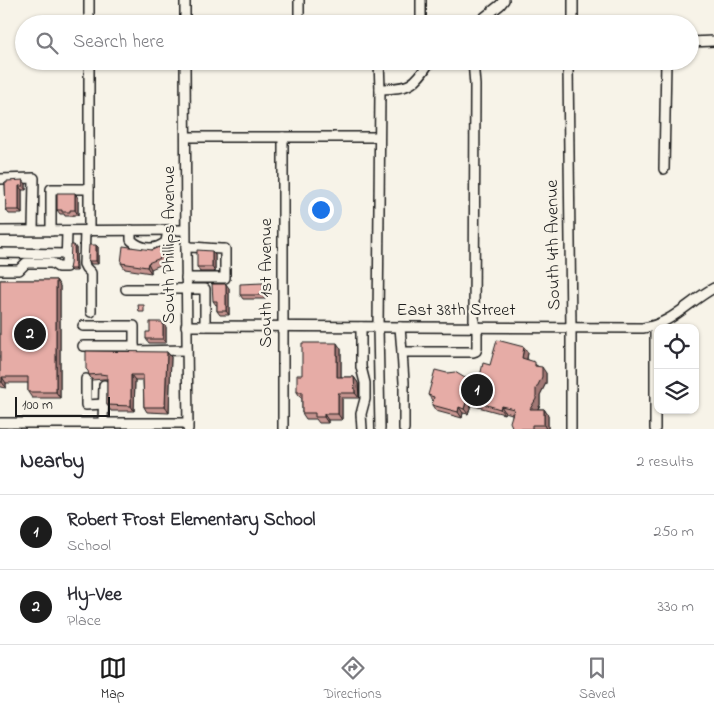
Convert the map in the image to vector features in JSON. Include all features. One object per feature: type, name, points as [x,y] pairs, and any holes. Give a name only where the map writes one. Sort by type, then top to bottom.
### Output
[{"type":"street","points":[[88,0],[89,15]]},
{"type":"street","points":[[185,0],[185,15]]},
{"type":"street","points":[[299,0],[299,15]]},
{"type":"street","points":[[421,0],[422,15]]},
{"type":"street","points":[[487,15],[504,0]]},
{"type":"street","points":[[572,0],[573,15]]},
{"type":"street","points":[[699,42],[714,41]]},
{"type":"street","points":[[89,70],[89,189],[84,264],[91,273],[91,312]]},
{"type":"street","name":"South Phillips Avenue","points":[[185,70],[188,426]]},
{"type":"street","points":[[379,70],[378,327],[380,429]]},
{"type":"street","points":[[380,89],[400,88],[412,84],[424,70]]},
{"type":"street","points":[[402,352],[473,352],[477,348],[474,70]]},
{"type":"street","name":"South 4th Avenue","points":[[568,70],[572,328],[571,429]]},
{"type":"street","points":[[664,169],[666,70]]},
{"type":"street","points":[[186,137],[379,137]]},
{"type":"street","name":"South 1st Avenue","points":[[283,137],[283,429]]},
{"type":"street","points":[[0,179],[34,178],[33,230]]},
{"type":"street","points":[[51,231],[51,189],[89,189]]},
{"type":"street","points":[[131,230],[131,240],[136,244],[141,247],[154,248],[166,242],[168,230]]},
{"type":"street","points":[[0,231],[186,230]]},
{"type":"street","points":[[0,270],[19,270],[26,263],[52,263],[58,267],[66,267],[68,231]]},
{"type":"street","points":[[186,247],[225,249],[225,278],[186,278]]},
{"type":"street","points":[[0,254],[67,254]]},
{"type":"street","name":"East 38th Street","points":[[659,324],[674,316],[714,288]]},
{"type":"street","points":[[126,289],[205,289],[205,326]]},
{"type":"street","points":[[84,326],[134,326],[134,350],[186,350]]},
{"type":"street","name":"East 38th Street","points":[[186,326],[572,328],[643,328],[654,326]]},
{"type":"street","points":[[361,327],[361,367],[365,382],[365,399],[361,414],[362,429]]},
{"type":"street","points":[[400,327],[404,382],[404,429]]},
{"type":"street","points":[[84,346],[134,346]]},
{"type":"street","points":[[655,369],[655,429]]},
{"type":"street","points":[[86,379],[86,404],[104,404]]},
{"type":"street","points":[[104,385],[104,404],[112,425]]},
{"type":"street","points":[[0,423],[82,426],[188,426]]},
{"type":"building","points":[[23,180],[23,186],[19,186],[19,210],[6,210],[5,183],[7,181]]},
{"type":"building","points":[[57,193],[75,193],[75,210],[62,212],[62,210],[57,210]]},
{"type":"building","points":[[71,245],[74,245],[75,269],[69,269]]},
{"type":"building","points":[[89,245],[96,245],[96,261],[88,260]]},
{"type":"building","points":[[123,246],[152,250],[159,247],[163,257],[148,263],[147,267],[121,263]]},
{"type":"building","points":[[197,250],[212,251],[212,267],[197,267]]},
{"type":"building","points":[[0,280],[56,280],[56,392],[28,392],[28,377],[2,377],[2,382],[0,382]]},
{"type":"building","points":[[263,283],[263,295],[240,295],[240,284]]},
{"type":"building","points":[[212,284],[226,284],[226,311],[217,311],[217,301],[213,301]]},
{"type":"building","points":[[138,305],[144,305],[144,312],[139,312]]},
{"type":"building","points":[[150,322],[163,322],[163,339],[146,339],[146,332],[150,332]]},
{"type":"building","points":[[497,340],[524,347],[522,358],[535,362],[535,366],[542,367],[542,377],[536,389],[536,399],[530,409],[544,409],[544,425],[532,425],[532,429],[513,429],[510,422],[514,409],[501,406],[500,409],[467,399],[464,409],[459,407],[458,412],[432,405],[434,397],[428,395],[435,370],[447,373],[455,372],[465,378],[474,378],[479,381],[483,363],[490,365]]},
{"type":"building","points":[[302,343],[337,343],[337,377],[354,377],[355,393],[338,393],[338,414],[324,414],[324,417],[315,417],[315,413],[302,413],[302,392],[297,392],[297,375],[302,375]]},
{"type":"building","points":[[86,351],[167,352],[165,407],[144,407],[143,375],[131,375],[131,406],[107,405],[107,375],[89,375],[86,369]]},
{"type":"place","name":"Hy-Vee","points":[[30,334]]},
{"type":"place","name":"Robert Frost Elementary School","points":[[477,390]]}]
